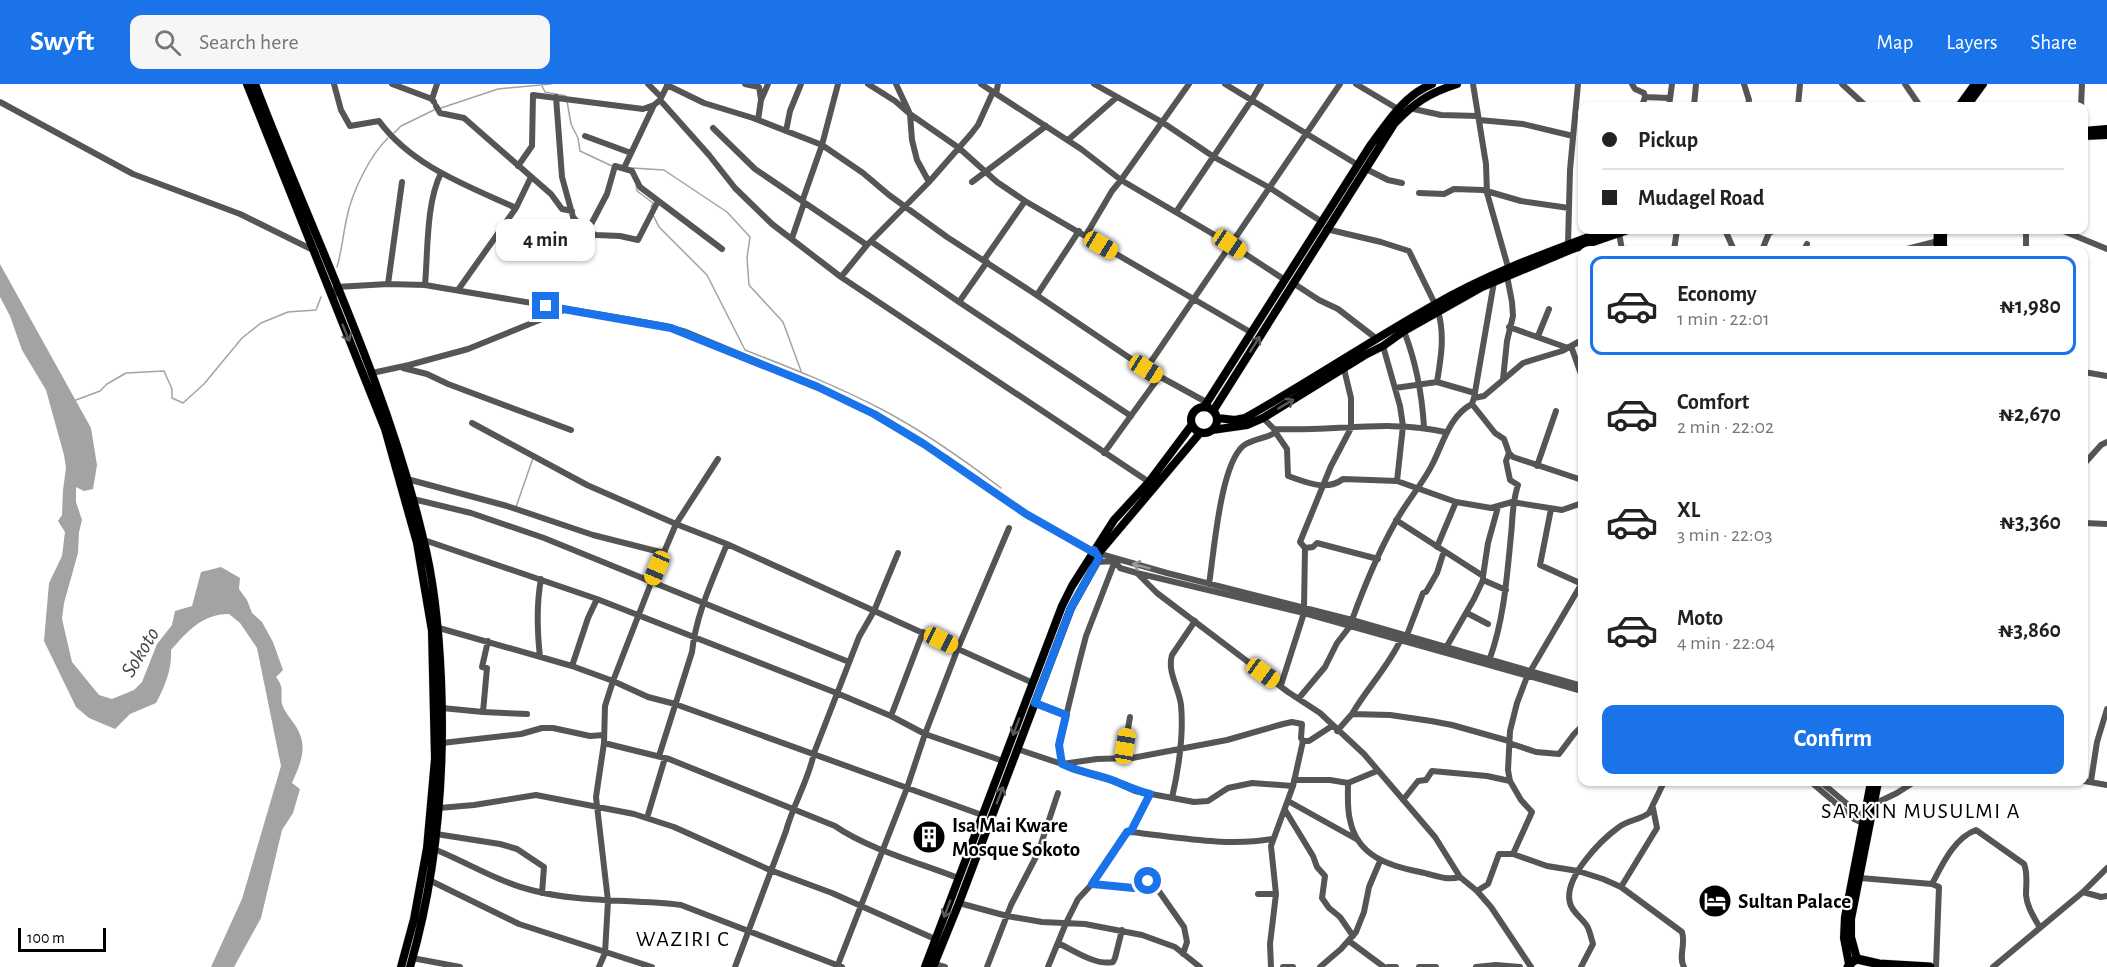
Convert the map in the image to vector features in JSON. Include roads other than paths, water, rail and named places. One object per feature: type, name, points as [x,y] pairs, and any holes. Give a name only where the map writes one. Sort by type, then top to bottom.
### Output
[{"type":"highway","points":[[1858,964],[1930,967]]},
{"type":"main road","points":[[247,84],[388,439],[417,543],[432,631],[435,749],[433,799],[421,880],[402,967]]},
{"type":"main road","points":[[255,84],[372,373],[407,479],[424,540],[439,628],[442,743],[439,808],[434,849],[410,967]]},
{"type":"main road","points":[[1212,430],[1217,423],[1215,414],[1358,165],[1398,108],[1410,97],[1432,84]]},
{"type":"main road","points":[[1324,226],[1366,169],[1394,124],[1409,108],[1434,92],[1457,84]]},
{"type":"main road","points":[[1962,102],[1975,84]]},
{"type":"main road","points":[[1970,102],[1983,84]]},
{"type":"main road","points":[[2088,131],[2107,129]]},
{"type":"main road","points":[[2088,136],[2107,135]]},
{"type":"main road","points":[[1206,405],[1215,414],[1235,420],[1245,418],[1377,339],[1436,308],[1568,244],[1596,234]]},
{"type":"main road","points":[[1582,246],[1616,234]]},
{"type":"main road","points":[[1937,246],[1938,234]]},
{"type":"main road","points":[[925,967],[1062,606],[1072,586],[1088,560],[1095,555],[1200,433],[1239,427],[1263,418],[1383,346],[1436,308],[1494,282],[1508,272],[1578,247]]},
{"type":"main road","points":[[933,965],[959,903],[1071,608],[1095,555],[1114,520],[1149,482],[1191,426],[1192,413],[1206,405],[1252,333],[1289,282]]},
{"type":"main road","points":[[1191,426],[1200,433]]},
{"type":"main road","points":[[1858,964],[1850,928],[1860,878],[1871,786]]},
{"type":"main road","points":[[1858,964],[1844,938],[1845,917],[1877,786]]},
{"type":"street","points":[[334,84],[341,110],[350,126],[379,121],[405,151],[441,173],[516,208]]},
{"type":"street","points":[[392,84],[464,118],[551,194],[562,209],[572,211]]},
{"type":"street","points":[[435,106],[437,84]]},
{"type":"street","points":[[648,84],[658,101],[709,155],[735,188],[772,224],[842,277],[1149,482]]},
{"type":"street","points":[[624,168],[668,84],[704,103],[758,120],[822,145],[947,237],[1146,369],[1206,405]]},
{"type":"street","points":[[745,84],[759,87],[761,100]]},
{"type":"street","points":[[758,120],[761,100],[768,84]]},
{"type":"street","points":[[786,131],[790,111],[801,84]]},
{"type":"street","points":[[792,238],[822,145],[838,84]]},
{"type":"street","points":[[868,84],[959,148],[997,182],[1025,201],[1252,333]]},
{"type":"street","points":[[896,84],[910,114],[912,140],[917,160],[929,182]]},
{"type":"street","points":[[981,84],[1068,140],[1121,180],[1319,300],[1338,309],[1377,339]]},
{"type":"street","points":[[842,277],[869,243],[959,148],[978,124],[998,84]]},
{"type":"street","points":[[1094,84],[1162,122],[1214,157],[1270,188],[1324,226],[1409,251],[1442,324],[1442,351],[1437,382]]},
{"type":"street","points":[[1086,235],[1112,191],[1189,84]]},
{"type":"street","points":[[1225,84],[1358,165]]},
{"type":"street","points":[[1176,212],[1251,101],[1260,84]]},
{"type":"street","points":[[1146,369],[1340,84]]},
{"type":"street","points":[[1356,84],[1398,108]]},
{"type":"street","points":[[1473,84],[1487,193],[1508,272],[1512,302],[1513,316],[1509,327],[1503,380]]},
{"type":"street","points":[[1568,244],[1578,84]]},
{"type":"street","points":[[1632,84],[1635,89],[1644,93],[1643,102]]},
{"type":"street","points":[[1669,102],[1672,84]]},
{"type":"street","points":[[1694,102],[1696,84]]},
{"type":"street","points":[[1744,84],[1749,102]]},
{"type":"street","points":[[1798,102],[1800,84]]},
{"type":"street","points":[[1842,84],[1862,102]]},
{"type":"street","points":[[1905,84],[1917,102]]},
{"type":"street","points":[[2081,102],[2082,84]]},
{"type":"street","points":[[518,166],[533,140],[533,94],[643,109],[658,101]]},
{"type":"street","points":[[556,97],[562,177],[572,211],[581,228],[596,235],[620,236],[638,240],[657,201]]},
{"type":"street","points":[[1068,140],[1117,97]]},
{"type":"street","points":[[1645,97],[1670,98]]},
{"type":"street","points":[[0,102],[133,174],[240,214],[313,250]]},
{"type":"street","points":[[1409,108],[1442,115],[1523,124],[1578,141]]},
{"type":"street","points":[[972,182],[1046,126]]},
{"type":"street","points":[[713,128],[755,169],[804,203],[869,243],[1131,416]]},
{"type":"street","points":[[585,136],[630,153]]},
{"type":"street","points":[[587,232],[603,202],[615,166],[632,171],[640,187],[722,249]]},
{"type":"street","points":[[1366,169],[1388,180],[1402,183]]},
{"type":"street","points":[[425,285],[431,202],[441,173]]},
{"type":"street","points":[[458,290],[516,208],[531,177]]},
{"type":"street","points":[[388,284],[402,182]]},
{"type":"street","points":[[1419,193],[1444,194],[1454,189],[1483,190],[1521,201],[1569,208]]},
{"type":"street","points":[[959,302],[1025,201]]},
{"type":"street","points":[[1037,295],[1079,231]]},
{"type":"street","points":[[2071,234],[2107,249]]},
{"type":"street","points":[[1919,246],[1938,241]]},
{"type":"street","points":[[1299,698],[1325,667],[1351,622],[1396,520],[1433,464],[1445,432],[1473,398],[1494,282]]},
{"type":"street","points":[[333,300],[336,286],[425,285],[671,328],[818,387],[874,414],[924,444],[1026,514],[1095,555],[1115,561],[1120,568],[1304,610]]},
{"type":"street","points":[[372,373],[468,349],[566,309]]},
{"type":"street","points":[[1538,336],[1549,309]]},
{"type":"street","points":[[1509,327],[1570,347],[1578,367]]},
{"type":"street","points":[[1404,331],[1420,384],[1424,427]]},
{"type":"street","points":[[1473,398],[1484,396],[1523,363],[1578,342]]},
{"type":"street","points":[[1383,346],[1395,388],[1402,426],[1397,481]]},
{"type":"street","points":[[400,367],[427,374],[571,430]]},
{"type":"street","points":[[1281,685],[1304,610],[1305,548],[1300,542],[1322,485],[1351,428],[1351,398],[1344,369]]},
{"type":"street","points":[[2088,373],[2107,376]]},
{"type":"street","points":[[1104,453],[1159,377]]},
{"type":"street","points":[[1395,388],[1437,382],[1473,398],[1495,433],[1504,439],[1513,457],[1578,479]]},
{"type":"street","points":[[1537,466],[1556,411]]},
{"type":"street","points":[[1263,418],[1287,449],[1288,476],[1322,485],[1336,484],[1343,479],[1397,481],[1456,502],[1491,508],[1512,502],[1551,510],[1562,510],[1578,504]]},
{"type":"street","points":[[472,423],[587,485],[727,544],[1033,682]]},
{"type":"street","points":[[1209,584],[1218,519],[1231,465],[1243,446],[1275,431],[1402,426],[1424,427],[1445,432]]},
{"type":"street","points":[[2088,460],[2107,442]]},
{"type":"street","points":[[1490,658],[1499,629],[1506,590],[1512,502],[1518,485],[1510,480],[1506,461],[1509,453]]},
{"type":"street","points":[[600,967],[605,953],[609,901],[596,796],[604,743],[605,706],[651,583],[676,524],[718,459]]},
{"type":"street","points":[[407,479],[533,513],[593,535],[664,553]]},
{"type":"street","points":[[413,499],[471,513],[515,527],[849,662]]},
{"type":"street","points":[[1437,547],[1456,502]]},
{"type":"street","points":[[1447,646],[1467,613],[1483,578],[1488,543],[1498,507]]},
{"type":"street","points":[[1551,510],[1539,565],[1578,581]]},
{"type":"street","points":[[1396,520],[1483,578],[1506,590]]},
{"type":"street","points":[[2088,523],[2107,524]]},
{"type":"street","points":[[434,849],[524,888],[542,893],[594,901],[681,905],[839,966],[958,648],[1009,528]]},
{"type":"street","points":[[424,540],[541,579],[694,636],[891,716],[925,734],[1003,761]]},
{"type":"street","points":[[1305,548],[1313,547],[1317,543],[1377,559]]},
{"type":"street","points":[[647,818],[675,704],[692,652],[694,636],[704,602],[727,544]]},
{"type":"street","points":[[1303,741],[1309,741],[1335,728],[1352,714],[1404,637],[1423,593],[1426,592],[1437,573],[1444,551]]},
{"type":"street","points":[[735,967],[786,831],[792,809],[812,764],[814,753],[849,662],[874,611],[898,553]]},
{"type":"street","points":[[1095,555],[1351,622],[1578,685]]},
{"type":"street","points":[[1062,764],[1059,745],[1086,636],[1115,561]]},
{"type":"street","points":[[1137,573],[1156,593],[1320,713],[1364,754],[1435,837],[1460,877],[1477,891],[1531,967]]},
{"type":"street","points":[[540,657],[537,599],[541,579]]},
{"type":"street","points":[[1513,854],[1532,812],[1521,800],[1510,781],[1508,770],[1509,742],[1517,704],[1529,672],[1578,590]]},
{"type":"street","points":[[572,666],[597,599]]},
{"type":"street","points":[[1467,613],[1488,624]]},
{"type":"street","points":[[1172,798],[1182,735],[1181,706],[1170,661],[1195,621]]},
{"type":"street","points":[[439,628],[572,666],[648,697],[675,704],[814,753],[982,815]]},
{"type":"street","points":[[891,716],[923,632]]},
{"type":"street","points":[[1404,637],[1490,658],[1578,690]]},
{"type":"street","points":[[483,711],[487,668],[482,667],[488,641]]},
{"type":"street","points":[[1035,703],[1066,715]]},
{"type":"street","points":[[442,708],[526,714]]},
{"type":"street","points":[[2088,777],[2107,710]]},
{"type":"street","points":[[1352,714],[1389,715],[1452,725],[1536,752],[1559,754],[1578,730]]},
{"type":"street","points":[[1127,758],[1125,746],[1130,717]]},
{"type":"street","points":[[1062,764],[1127,758],[1227,740],[1263,728],[1292,722],[1302,724],[1301,738],[1303,741],[1293,783],[1285,810],[1272,839],[1271,854],[1276,894],[1270,944],[1271,967]]},
{"type":"street","points":[[442,743],[521,734],[542,728],[553,728],[590,736],[604,735]]},
{"type":"street","points":[[604,743],[662,757],[835,826],[882,849],[958,878]]},
{"type":"street","points":[[1017,749],[1111,780],[1135,791],[1194,802],[1208,801],[1228,788],[1252,783],[1330,780],[1348,783],[1377,771]]},
{"type":"street","points":[[1402,800],[1418,781],[1426,780],[1432,771],[1487,776],[1510,781]]},
{"type":"street","points":[[2088,781],[2107,785]]},
{"type":"street","points":[[1348,783],[1349,820],[1359,840],[1371,855],[1395,867],[1448,880],[1460,877]]},
{"type":"street","points":[[1581,967],[1593,944],[1588,927],[1570,904],[1569,894],[1578,871],[1595,847],[1619,826],[1647,815],[1653,808],[1662,786]]},
{"type":"street","points":[[1816,786],[1854,819],[1868,821]]},
{"type":"street","points":[[1826,786],[1868,821]]},
{"type":"street","points":[[1874,804],[1908,786]]},
{"type":"street","points":[[987,967],[1019,886],[1038,854],[1058,793]]},
{"type":"street","points":[[1131,831],[1150,794]]},
{"type":"street","points":[[439,808],[537,795],[647,818],[674,827],[935,939]]},
{"type":"street","points":[[1288,801],[1359,840]]},
{"type":"street","points":[[1621,887],[1657,828],[1653,808]]},
{"type":"street","points":[[1285,810],[1324,876],[1322,898],[1340,917],[1351,938],[1386,967],[1396,967]]},
{"type":"street","points":[[1932,884],[1941,866],[1957,845],[1967,833],[1976,830],[2026,866],[2026,897],[2040,928]]},
{"type":"street","points":[[1048,967],[1078,899],[1092,884],[1127,832],[1202,841],[1250,842],[1272,839]]},
{"type":"street","points":[[436,834],[500,844],[517,849],[544,867],[542,893]]},
{"type":"street","points":[[1477,891],[1488,884],[1499,854],[1513,854],[1546,867],[1578,871],[1603,879],[1621,887],[1682,932],[1684,967]]},
{"type":"street","points":[[1320,967],[1351,938],[1364,912],[1369,887],[1380,861]]},
{"type":"street","points":[[1993,967],[2083,892],[2107,868]]},
{"type":"street","points":[[1860,878],[1937,885],[1940,891],[1936,967]]},
{"type":"street","points":[[1092,884],[1134,888],[1140,879],[1152,883],[1164,896],[1187,932],[1183,954]]},
{"type":"street","points":[[429,880],[519,924],[652,967]]},
{"type":"street","points":[[2083,892],[2101,897],[2107,896]]},
{"type":"street","points":[[1258,894],[1276,894]]},
{"type":"street","points":[[959,903],[1007,916],[1042,922],[1085,924],[1155,938],[1175,947],[1198,967]]},
{"type":"street","points":[[1058,943],[1085,956],[1108,963],[1113,962],[1122,930]]},
{"type":"street","points":[[412,958],[460,967]]},
{"type":"street","points":[[933,965],[945,967]]},
{"type":"street","points":[[1476,967],[1497,965],[1520,967]]},
{"type":"street","points":[[1283,967],[1293,967]]},
{"type":"street","points":[[1419,967],[1436,967]]},
{"type":"waterway","points":[[441,108],[498,89],[551,84]]},
{"type":"waterway","points":[[542,86],[545,92],[566,96]]},
{"type":"waterway","points":[[567,101],[571,124],[578,138],[580,151],[612,166]]},
{"type":"waterway","points":[[394,133],[401,126],[434,110]]},
{"type":"waterway","points":[[337,267],[353,196],[368,164],[388,138]]},
{"type":"waterway","points":[[632,168],[664,170],[727,212],[750,237],[747,258],[749,285],[783,322],[801,371]]},
{"type":"waterway","points":[[636,185],[637,191],[653,203],[651,207]]},
{"type":"waterway","points":[[653,215],[659,227],[707,275],[745,350],[831,385],[881,409],[942,446],[1001,488]]},
{"type":"waterway","points":[[76,400],[100,391],[126,373],[164,371],[172,389],[172,398],[183,403],[204,384],[242,338],[261,323],[288,312],[316,310],[321,297]]},
{"type":"waterway","points":[[516,507],[533,458]]},
{"type":"place","name":"Isa Mai Kware Mosque Sokoto","points":[[929,837]]},
{"type":"place","name":"Sultan Palace","points":[[1715,901]]},
{"type":"district","name":"SARKIN MUSULMI A","points":[[1921,811]]},
{"type":"district","name":"WAZIRI C","points":[[683,939]]},
{"type":"water label","name":"Sokoto","points":[[140,652]]}]
